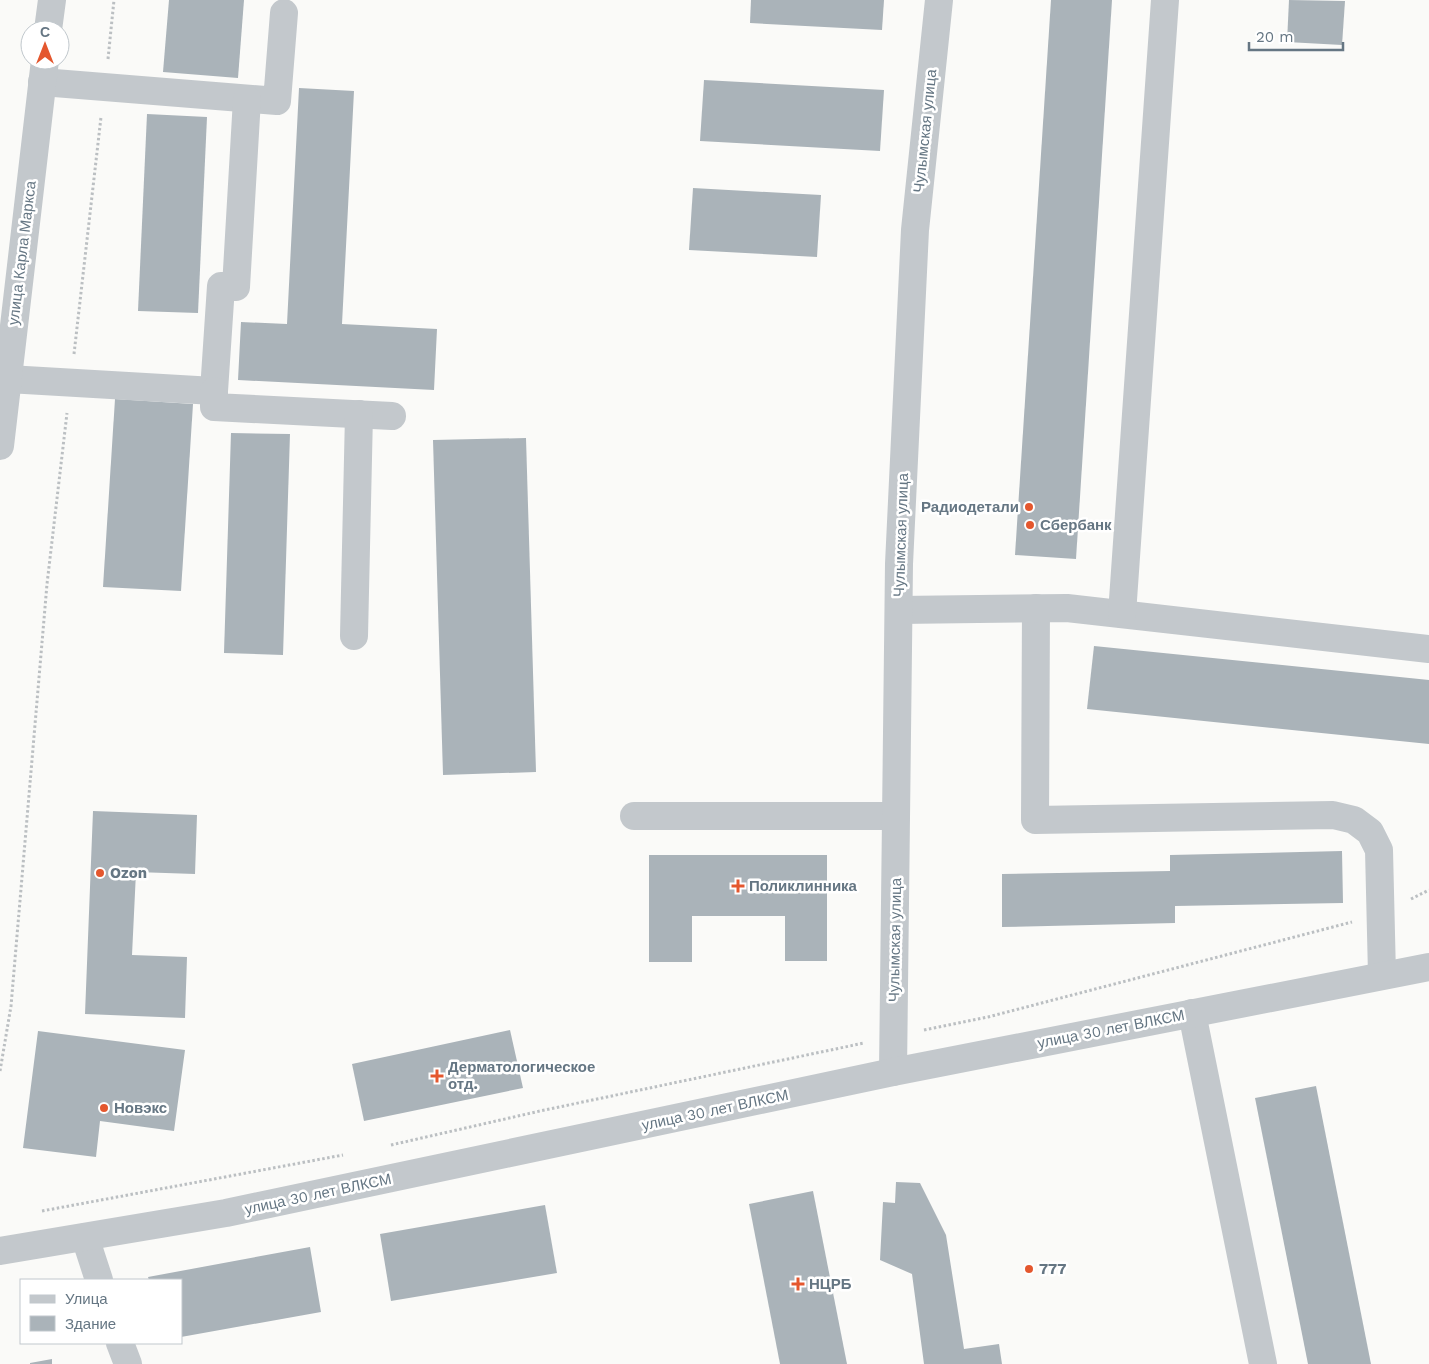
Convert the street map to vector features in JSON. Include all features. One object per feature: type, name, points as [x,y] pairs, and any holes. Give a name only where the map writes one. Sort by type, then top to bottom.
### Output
[{"type":"street","points":[[49,20],[52,0]]},
{"type":"street","name":"Чулымская улица","points":[[893,1072],[899,554],[915,230],[939,0]]},
{"type":"street","points":[[1122,614],[1165,0]]},
{"type":"street","points":[[43,71],[104,88],[277,101],[284,13]]},
{"type":"street","name":"улица Карла Маркса","points":[[0,446],[4,396],[43,71]]},
{"type":"street","points":[[247,99],[236,287],[221,286],[214,407],[392,416]]},
{"type":"street","points":[[4,396],[70,383],[214,391]]},
{"type":"street","points":[[354,636],[359,414]]},
{"type":"street","points":[[1036,608],[1035,820],[1333,816],[1354,820],[1370,832],[1379,850],[1382,976]]},
{"type":"street","points":[[898,610],[1067,608],[1429,648]]},
{"type":"street","points":[[634,816],[896,816]]},
{"type":"street","name":"улица 30 лет ВЛКСМ","points":[[0,1251],[226,1213],[893,1072],[1429,967]]},
{"type":"street","points":[[1192,1013],[1263,1364]]},
{"type":"street","points":[[85,1237],[99,1279]]},
{"type":"street","points":[[120,1344],[128,1364]]},
{"type":"path","points":[[0,1071],[11,1006],[46,584],[114,0]]},
{"type":"path","points":[[390,1145],[540,1111],[988,1017],[1381,914],[1429,890]]},
{"type":"path","points":[[39,1212],[352,1154]]},
{"type":"building","points":[[169,0],[244,0],[238,78],[163,72]]},
{"type":"building","points":[[751,0],[884,0],[882,30],[750,23]]},
{"type":"building","points":[[1051,0],[1112,0],[1076,559],[1015,555]]},
{"type":"building","points":[[1289,0],[1345,1],[1342,45],[1287,42]]},
{"type":"building","points":[[704,80],[884,90],[880,151],[700,141]]},
{"type":"building","points":[[299,88],[354,91],[342,324],[437,329],[434,390],[238,380],[241,322],[287,324]]},
{"type":"building","points":[[147,114],[207,117],[198,313],[138,311]]},
{"type":"building","points":[[693,188],[821,195],[817,257],[689,250]]},
{"type":"building","points":[[115,399],[193,404],[181,591],[103,587]]},
{"type":"building","points":[[231,433],[290,434],[283,655],[224,653]]},
{"type":"building","points":[[526,438],[536,772],[443,775],[433,440]]},
{"type":"building","points":[[1094,646],[1429,680],[1429,744],[1087,709]]},
{"type":"building","points":[[93,811],[197,815],[195,874],[136,872],[132,955],[187,957],[185,1018],[85,1014]]},
{"type":"building","points":[[1342,851],[1343,903],[1175,906],[1175,923],[1002,927],[1002,874],[1170,871],[1170,855]]},
{"type":"building","name":"Поликлинника","points":[[649,855],[827,855],[827,961],[785,961],[785,916],[692,916],[692,962],[649,962]]},
{"type":"building","name":"Дерматологическое отд.","points":[[510,1030],[523,1088],[364,1121],[352,1064]]},
{"type":"building","points":[[38,1031],[185,1050],[174,1131],[100,1121],[96,1157],[23,1148]]},
{"type":"building","points":[[1316,1086],[1371,1364],[1308,1364],[1255,1098]]},
{"type":"building","points":[[896,1182],[920,1183],[946,1235],[964,1349],[999,1344],[1002,1364],[924,1364],[912,1274],[880,1260],[883,1202],[895,1203]]},
{"type":"building","name":"НЦРБ","points":[[813,1191],[847,1364],[780,1364],[749,1204]]},
{"type":"building","points":[[545,1205],[557,1273],[391,1301],[380,1234]]},
{"type":"building","points":[[310,1247],[321,1312],[182,1337],[182,1279],[149,1279],[148,1277]]},
{"type":"building","points":[[52,1359],[52,1364],[30,1364],[30,1363]]},
{"type":"place","name":"Радиодетали","points":[[1029,507]]},
{"type":"place","name":"Сбербанк","points":[[1030,525]]},
{"type":"place","name":"Ozon","points":[[100,873]]},
{"type":"place","name":"Поликлинника","points":[[738,886]]},
{"type":"place","name":"Дерматологическое отд.","points":[[437,1076]]},
{"type":"place","name":"Новэкс","points":[[104,1108]]},
{"type":"place","name":"777","points":[[1029,1269]]},
{"type":"place","name":"НЦРБ","points":[[798,1284]]}]
